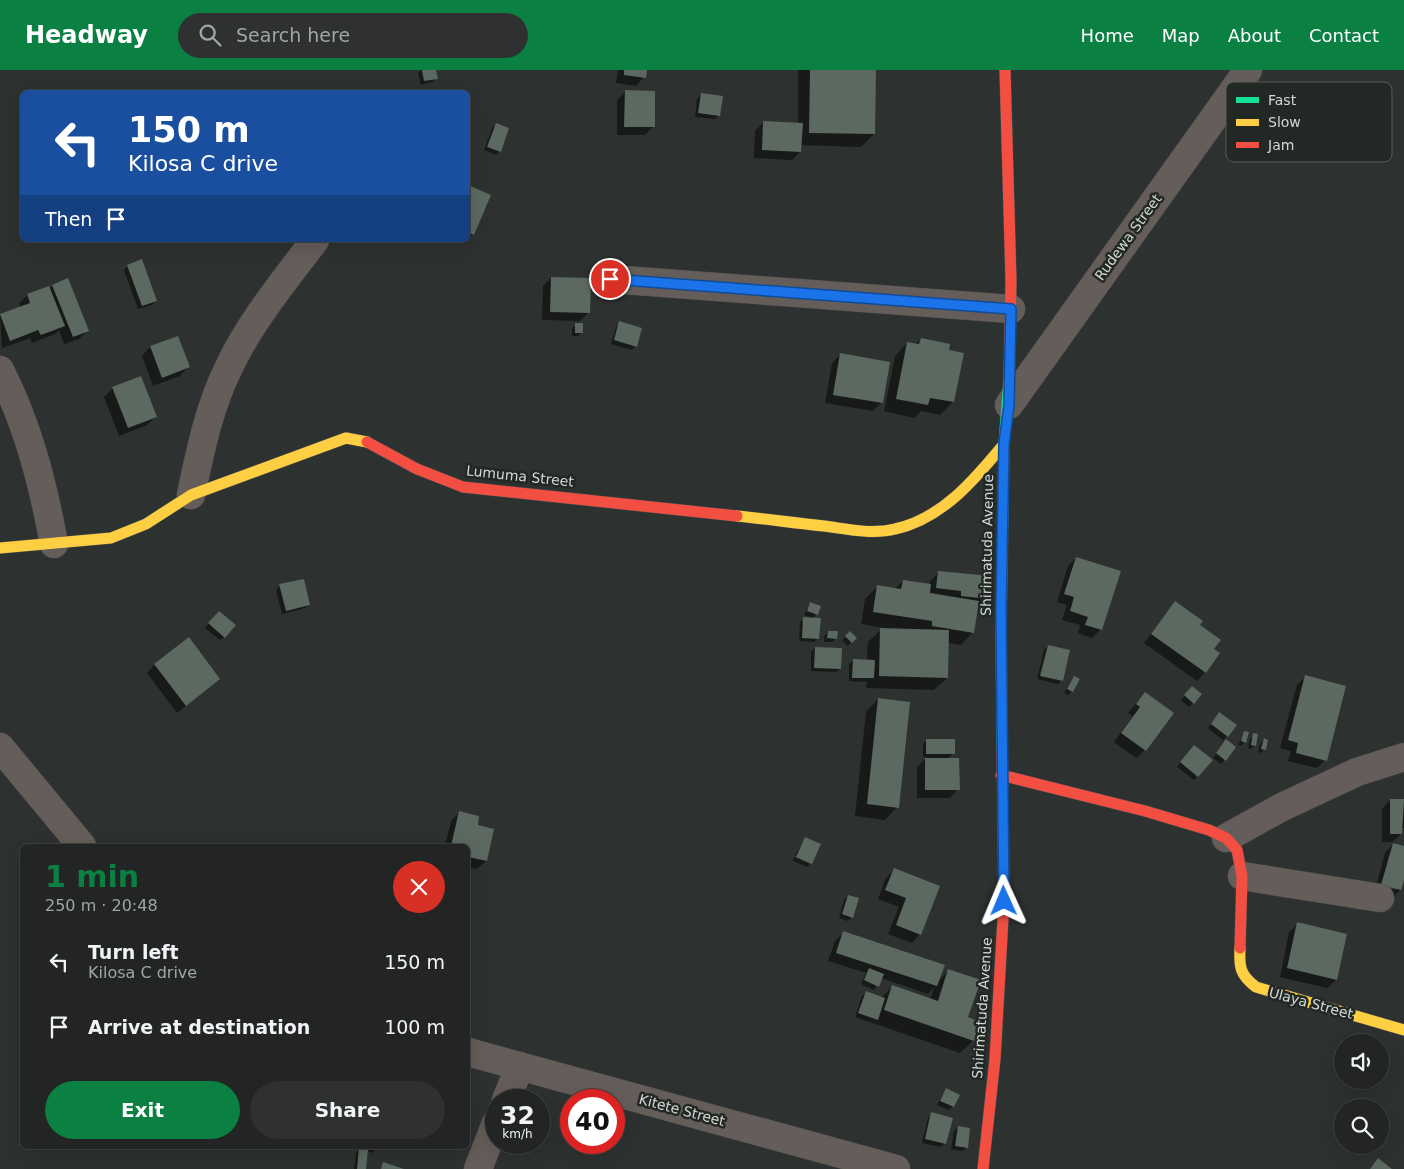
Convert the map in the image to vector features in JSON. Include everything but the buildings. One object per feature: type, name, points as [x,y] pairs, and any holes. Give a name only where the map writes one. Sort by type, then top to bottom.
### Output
[{"type":"street","name":"Shirimatuda Avenue","points":[[983,1169],[995,1059],[1004,901],[1001,775],[1004,444],[1009,405],[1011,309],[1005,70]]},
{"type":"street","name":"Rudewa Street","points":[[1239,82],[1248,70]]},
{"type":"street","name":"Rudewa Street","points":[[1009,405],[1226,101]]},
{"type":"street","points":[[191,495],[204,436],[229,367],[268,304],[314,242]]},
{"type":"street","points":[[610,279],[1011,309]]},
{"type":"street","points":[[0,370],[12,393],[32,448],[45,494],[54,544]]},
{"type":"street","name":"Lumuma Street","points":[[0,548],[112,538],[146,524],[191,495],[346,438],[370,442],[417,469],[463,487],[639,504],[870,532],[900,529],[930,516],[967,488],[1004,444]]},
{"type":"street","points":[[0,747],[80,844]]},
{"type":"street","points":[[1001,775],[1146,811],[1208,830],[1226,838],[1282,807],[1357,772],[1404,757]]},
{"type":"street","name":"Ulaya Street","points":[[1226,838],[1236,850],[1242,876],[1239,967],[1244,978],[1256,987],[1282,996],[1372,1019],[1404,1030]]},
{"type":"street","points":[[1242,876],[1380,898]]},
{"type":"street","name":"Kitete Street","points":[[470,1053],[896,1169]]},
{"type":"street","points":[[511,1089],[520,1066]]},
{"type":"street","points":[[478,1169],[485,1152]]},
{"type":"traffic: fast","points":[[1002,746],[1001,627],[1004,444],[1009,380]]},
{"type":"traffic: slow","points":[[0,548],[111,538],[146,524],[191,495],[346,438],[367,442]]},
{"type":"traffic: slow","points":[[737,516],[860,531],[895,529],[912,524],[942,507],[969,484],[1004,444]]},
{"type":"traffic: slow","points":[[1240,948],[1242,970],[1247,979],[1256,987],[1404,1030]]},
{"type":"traffic: jam","points":[[1005,70],[1011,281],[1009,380]]},
{"type":"traffic: jam","points":[[367,442],[417,469],[463,487],[737,516]]},
{"type":"traffic: jam","points":[[983,1169],[995,1059],[1004,901],[1002,746]]},
{"type":"traffic: jam","points":[[1001,775],[1145,811],[1209,830],[1226,838],[1237,850],[1242,876],[1240,948]]},
{"type":"route","points":[[610,279],[1011,309],[1009,405],[1004,444],[1001,609],[1001,775],[1004,901]]}]
